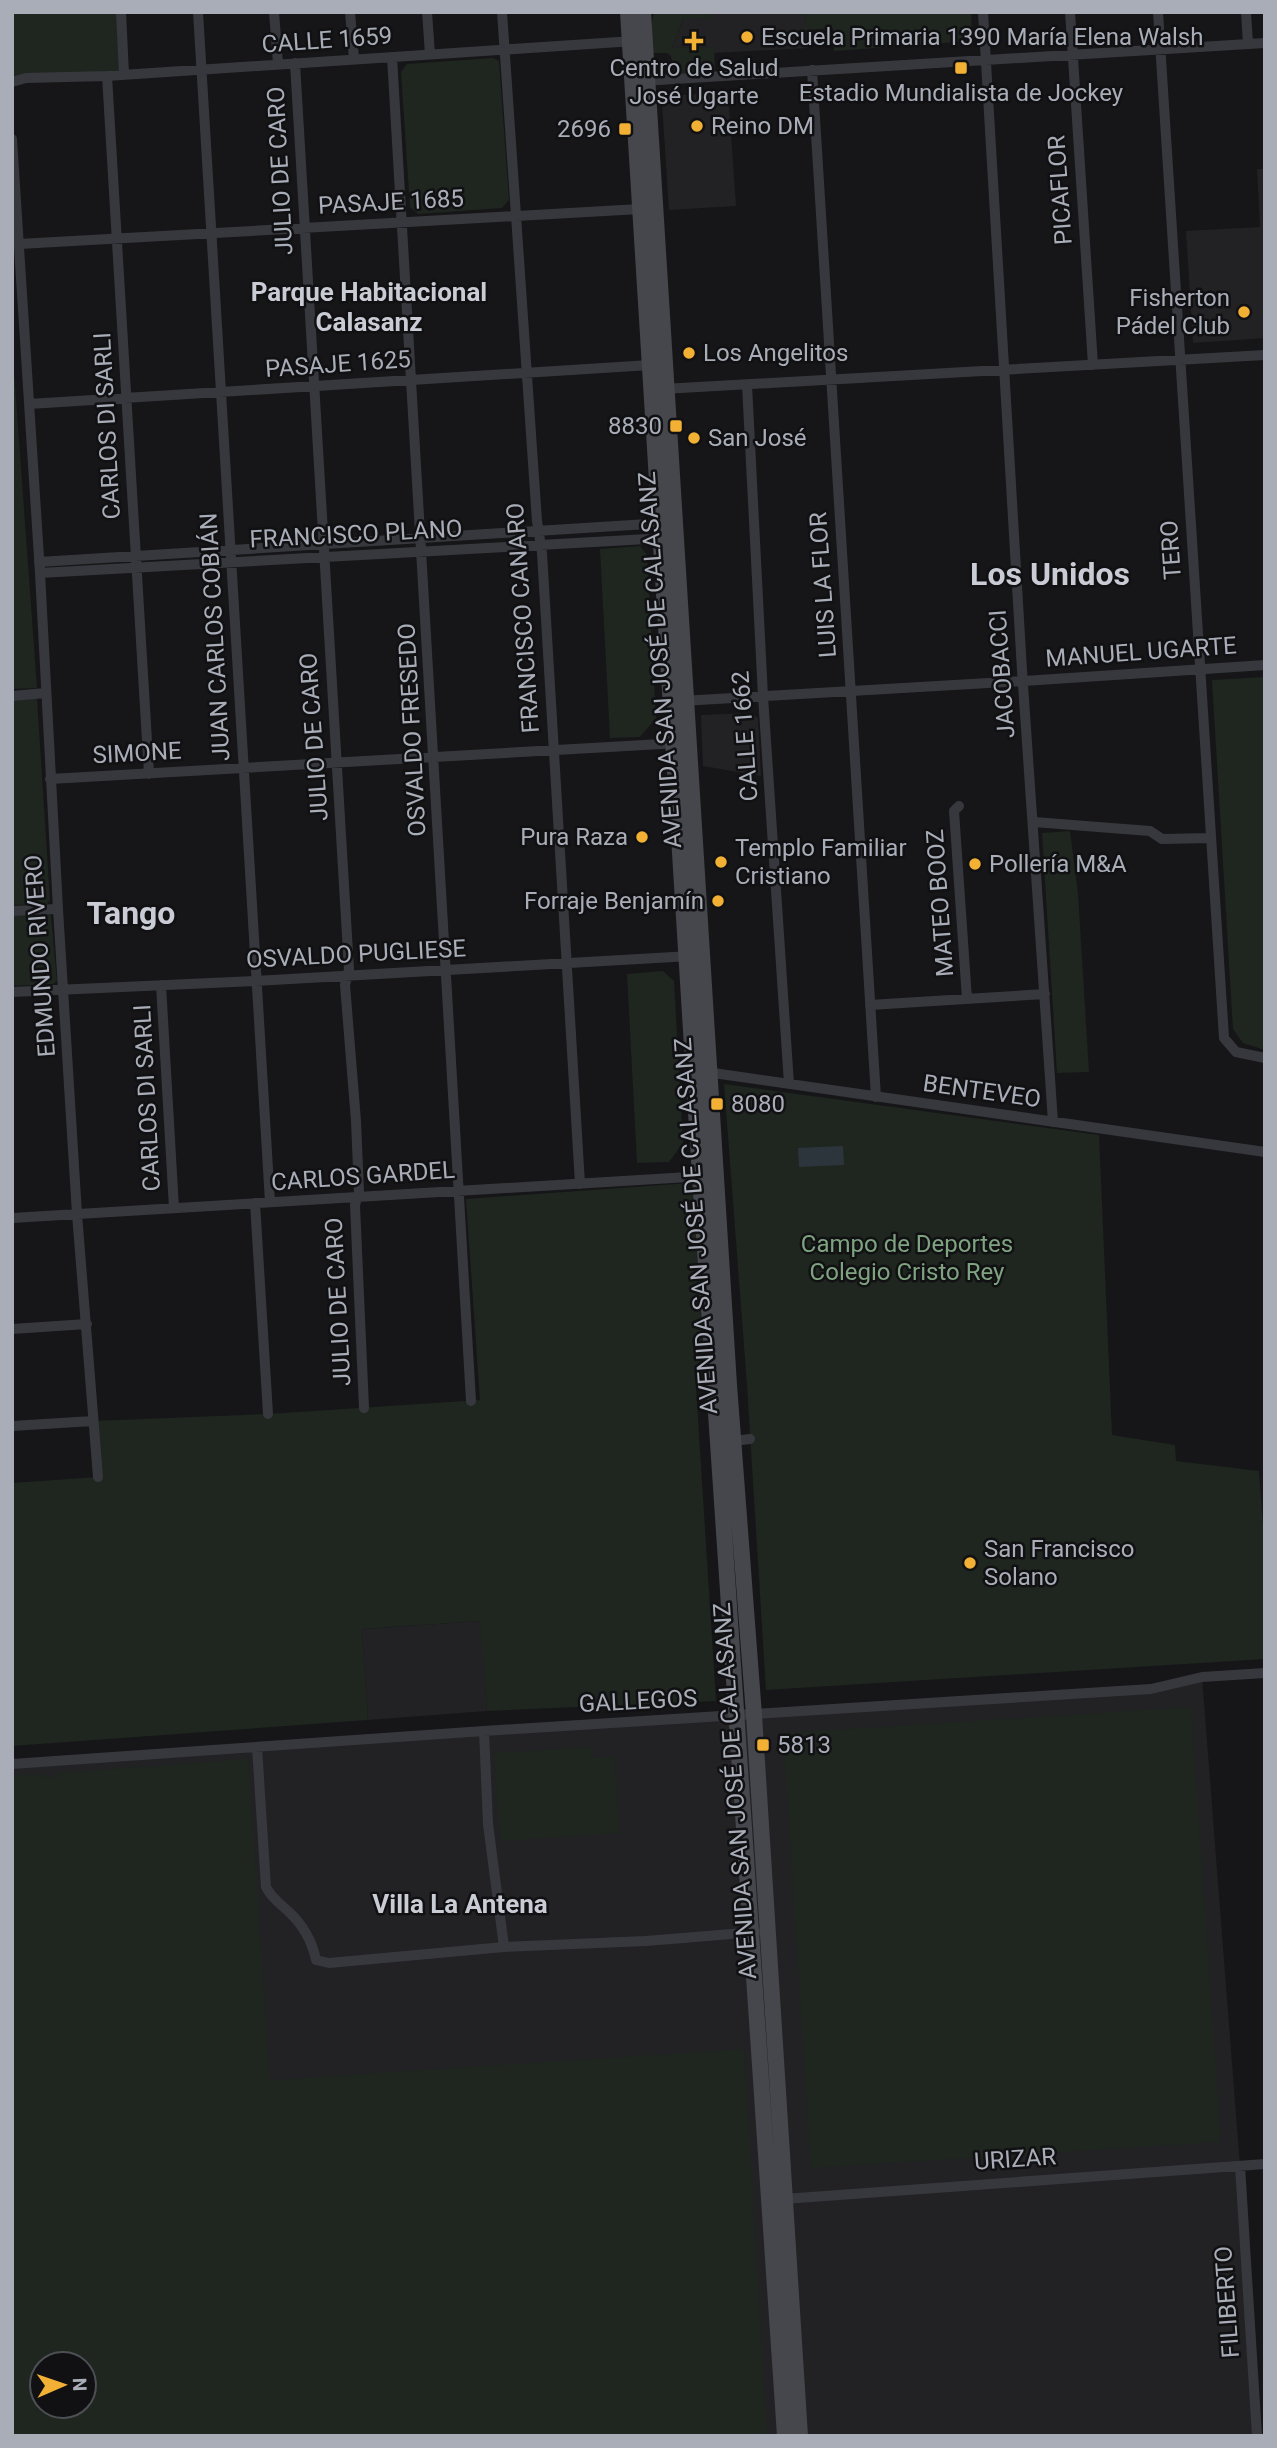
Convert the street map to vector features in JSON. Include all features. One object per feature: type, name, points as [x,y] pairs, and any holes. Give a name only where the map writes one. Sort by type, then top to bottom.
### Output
[{"type":"main road","name":"AVENIDA SAN JOSÉ DE CALASANZ","points":[[628,12],[637,40],[640,81],[701,1072],[736,1717],[759,1932],[777,2200],[800,2436]]},
{"type":"main road","name":"AVENIDA SAN JOSÉ DE CALASANZ","points":[[637,40],[643,12]]},
{"type":"main road","name":"AVENIDA SAN JOSÉ DE CALASANZ","points":[[640,81],[640,209],[650,365],[658,390]]},
{"type":"main road","name":"AVENIDA SAN JOSÉ DE CALASANZ","points":[[707,1176],[733,1441],[754,1715],[759,1932]]},
{"type":"main road","name":"AVENIDA SAN JOSÉ DE CALASANZ","points":[[777,2200],[785,2436]]},
{"type":"street","points":[[121,12],[124,75]]},
{"type":"street","name":"JUAN CARLOS COBIÁN","points":[[198,12],[270,1202]]},
{"type":"street","points":[[274,12],[278,64]]},
{"type":"street","points":[[350,12],[354,59]]},
{"type":"street","points":[[427,12],[430,54]]},
{"type":"street","name":"FRANCISCO CANARO","points":[[502,12],[541,545],[580,1184]]},
{"type":"street","name":"JACOBACCI","points":[[983,12],[1054,1122]]},
{"type":"street","name":"PICAFLOR","points":[[1070,12],[1093,365]]},
{"type":"street","name":"TERO","points":[[1158,12],[1224,1038],[1236,1052],[1265,1058]]},
{"type":"street","points":[[1246,12],[1248,44]]},
{"type":"street","name":"CALLE 1659","points":[[12,82],[26,78],[124,75],[637,40]]},
{"type":"street","points":[[640,81],[1265,43]]},
{"type":"street","name":"OSVALDO FRESEDO","points":[[392,57],[471,1401]]},
{"type":"street","name":"JULIO DE CARO","points":[[295,63],[349,969],[345,985],[356,1121],[355,1205],[364,1408]]},
{"type":"street","name":"LUIS LA FLOR","points":[[812,70],[876,1097]]},
{"type":"street","name":"CARLOS DI SARLI","points":[[107,76],[149,774]]},
{"type":"street","name":"EDMUNDO RIVERO","points":[[12,139],[77,1214],[98,1477]]},
{"type":"street","name":"PASAJE 1685","points":[[19,244],[640,209]]},
{"type":"street","points":[[658,390],[1265,355]]},
{"type":"street","name":"PASAJE 1625","points":[[29,404],[650,365]]},
{"type":"street","name":"CALLE 1662","points":[[747,385],[763,696],[789,1084]]},
{"type":"street","name":"FRANCISCO PLANO","points":[[39,567],[232,556],[323,544],[538,531],[667,530]]},
{"type":"street","name":"FRANCISCO PLANO","points":[[232,556],[324,557],[541,545],[667,530]]},
{"type":"street","name":"MANUEL UGARTE","points":[[678,701],[1265,664]]},
{"type":"street","points":[[12,696],[46,693]]},
{"type":"street","name":"SIMONE","points":[[50,779],[680,743]]},
{"type":"street","name":"MATEO BOOZ","points":[[959,806],[954,811],[967,999]]},
{"type":"street","points":[[1034,822],[1150,831],[1162,839],[1211,838]]},
{"type":"street","points":[[12,911],[58,909]]},
{"type":"street","name":"OSVALDO PUGLIESE","points":[[12,992],[694,956]]},
{"type":"street","name":"CARLOS DI SARLI","points":[[161,985],[174,1208]]},
{"type":"street","points":[[870,1005],[1045,995]]},
{"type":"street","name":"BENTEVEO","points":[[701,1072],[1265,1152]]},
{"type":"street","name":"CARLOS GARDEL","points":[[12,1218],[707,1176]]},
{"type":"street","points":[[255,1203],[268,1414]]},
{"type":"street","points":[[12,1329],[87,1324]]},
{"type":"street","points":[[12,1426],[93,1421]]},
{"type":"street","points":[[733,1441],[750,1439]]},
{"type":"street","name":"GALLEGOS","points":[[12,1764],[1151,1689],[1202,1677],[1265,1673]]},
{"type":"street","points":[[484,1731],[488,1824],[504,1947]]},
{"type":"street","points":[[257,1747],[266,1887],[271,1898],[295,1917],[305,1931],[313,1946],[316,1960],[329,1963],[504,1947],[646,1941],[759,1932]]},
{"type":"street","name":"URIZAR","points":[[777,2200],[1265,2164]]},
{"type":"street","name":"FILIBERTO","points":[[1240,2165],[1260,2403],[1257,2436]]},
{"type":"shaded area","points":[[686,12],[805,12],[808,48],[714,53],[714,47],[672,48]]},
{"type":"shaded area","points":[[728,92],[736,206],[669,210],[662,103],[668,96]]},
{"type":"shaded area","points":[[1257,169],[1265,169],[1265,338],[1193,343],[1186,231],[1260,227]]},
{"type":"shaded area","points":[[751,713],[758,718],[761,776],[703,766],[701,715]]},
{"type":"shaded area","points":[[843,1146],[844,1165],[799,1167],[798,1148]]},
{"type":"shaded area","points":[[481,1621],[487,1711],[368,1720],[362,1629]]},
{"type":"shaded area","points":[[1202,1677],[1240,2166],[1257,2436],[12,2436],[12,1764],[1151,1689]]},
{"type":"green space","points":[[12,12],[121,12],[124,74],[12,82]]},
{"type":"green space","points":[[654,12],[710,12],[711,18],[683,19],[672,48],[714,47],[715,71],[678,74],[674,71],[671,56],[667,53],[652,53],[651,26]]},
{"type":"green space","points":[[778,12],[971,12],[972,41],[834,51],[833,28],[806,30],[805,14],[778,15]]},
{"type":"green space","points":[[493,58],[499,61],[509,200],[502,208],[418,214],[410,207],[401,72],[407,64]]},
{"type":"green space","points":[[12,344],[37,688],[12,689]]},
{"type":"green space","points":[[640,546],[647,555],[656,718],[640,737],[610,738],[600,549]]},
{"type":"green space","points":[[1265,677],[1265,1050],[1243,1043],[1233,1029],[1212,680]]},
{"type":"green space","points":[[12,699],[37,699],[50,900],[47,904],[12,905]]},
{"type":"green space","points":[[1070,831],[1078,894],[1089,1072],[1057,1073],[1042,833]]},
{"type":"green space","points":[[49,914],[57,981],[53,984],[12,986],[12,916]]},
{"type":"green space","points":[[663,971],[674,981],[683,1143],[669,1162],[637,1163],[627,974]]},
{"type":"green space","name":"Campo de Deportes Colegio Cristo Rey","points":[[724,1084],[1099,1135],[1112,1435],[1175,1445],[1176,1461],[1259,1471],[1265,1554],[1265,1659],[766,1690],[747,1385]]},
{"type":"green space","points":[[676,1184],[687,1186],[694,1194],[705,1386],[696,1387],[716,1701],[487,1711],[480,1621],[362,1629],[368,1720],[12,1746],[12,1483],[98,1477],[93,1421],[268,1414],[480,1400],[466,1199]]},
{"type":"green space","points":[[1191,1707],[1221,2142],[811,2168],[783,1733]]},
{"type":"green space","points":[[590,1747],[591,1758],[614,1757],[620,1833],[500,1841],[494,1753]]},
{"type":"green space","points":[[248,1759],[270,2080],[744,2049],[767,2436],[12,2436],[12,1776],[43,1774],[44,1778],[58,1777],[61,1773]]},
{"type":"place","name":"Escuela Primaria 1390 María Elena Walsh","points":[[747,37]]},
{"type":"place","name":"Centro de Salud José Ugarte","points":[[694,41]]},
{"type":"place","name":"Estadio Mundialista de Jockey","points":[[961,68]]},
{"type":"place","name":"Reino DM","points":[[697,126]]},
{"type":"place","name":"2696","points":[[625,129]]},
{"type":"place","name":"Fisherton Pádel Club","points":[[1244,312]]},
{"type":"place","name":"Los Angelitos","points":[[689,353]]},
{"type":"place","name":"8830","points":[[676,426]]},
{"type":"place","name":"San José","points":[[694,438]]},
{"type":"place","name":"Pura Raza","points":[[642,837]]},
{"type":"place","name":"Templo Familiar Cristiano","points":[[721,862]]},
{"type":"place","name":"Pollería M&A","points":[[975,864]]},
{"type":"place","name":"Forraje Benjamín","points":[[718,901]]},
{"type":"place","name":"8080","points":[[717,1104]]},
{"type":"place","name":"San Francisco Solano","points":[[970,1563]]},
{"type":"place","name":"5813","points":[[763,1745]]},
{"type":"district","name":"Parque Habitacional Calasanz","points":[[369,307]]},
{"type":"district","name":"Los Unidos","points":[[1050,574]]},
{"type":"district","name":"Tango","points":[[131,913]]},
{"type":"district","name":"Villa La Antena","points":[[460,1904]]}]
